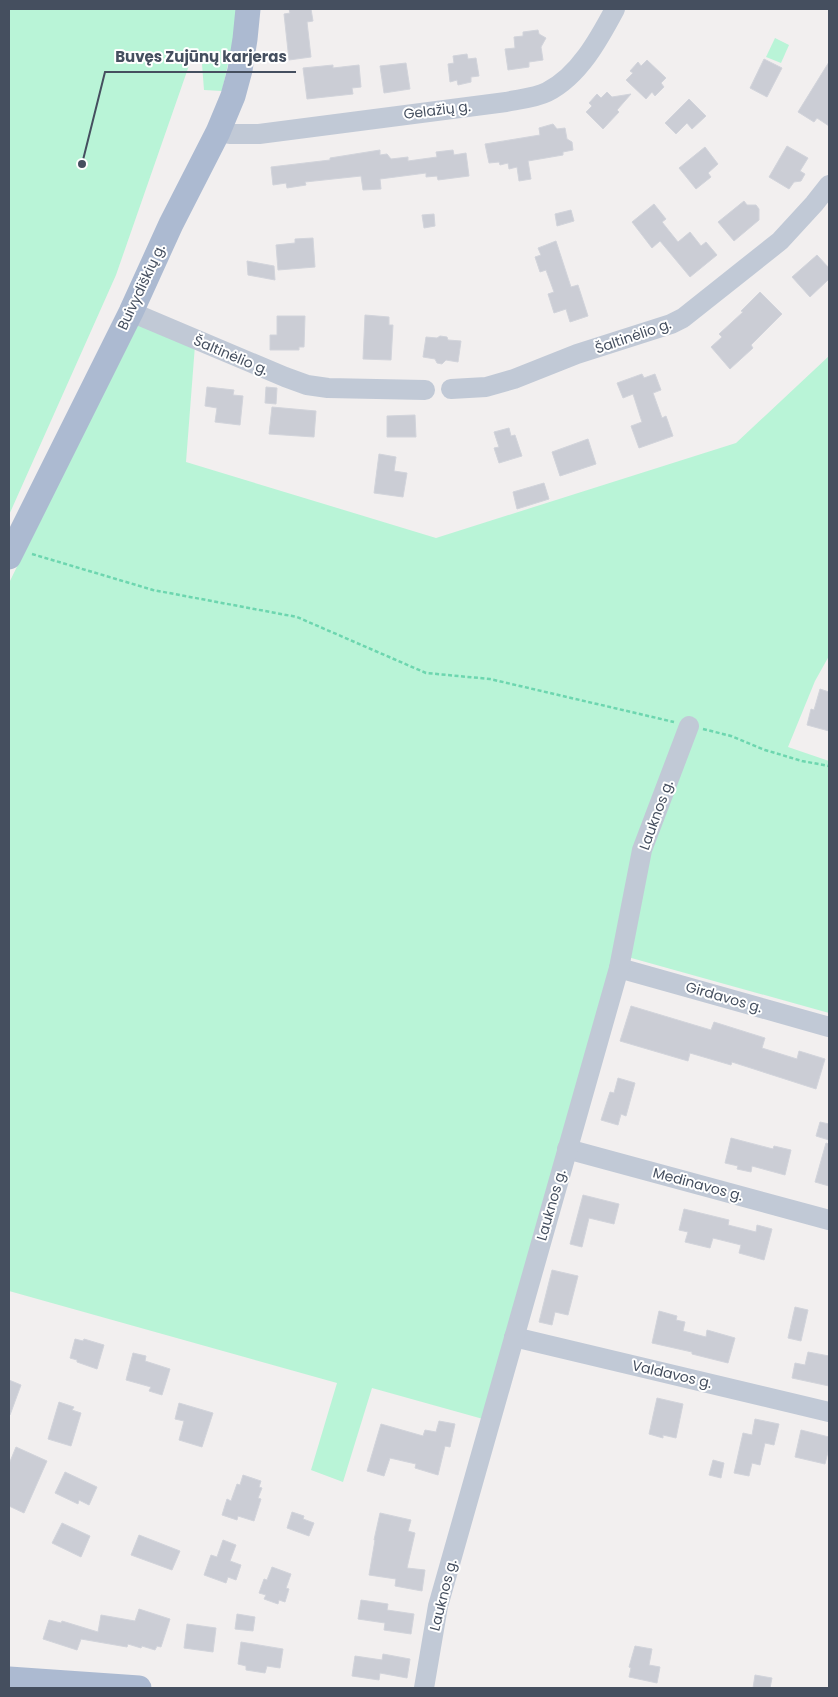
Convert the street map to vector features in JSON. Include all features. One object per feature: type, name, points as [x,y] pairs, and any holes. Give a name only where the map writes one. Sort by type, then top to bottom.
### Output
[{"type":"main road","name":"Buivydiškių g.","points":[[11,552],[131,312],[171,224],[218,132],[233,96],[240,70],[248,9]]},
{"type":"main road","points":[[9,1678],[91,1686],[139,1688]]},
{"type":"street","name":"Gelažių g.","points":[[218,132],[259,134],[506,102],[536,96],[554,88],[576,69],[592,49],[615,9]]},
{"type":"street","name":"Šaltinėlio g.","points":[[451,389],[486,387],[514,379],[577,354],[671,324],[683,318],[780,240],[829,186]]},
{"type":"street","name":"Šaltinėlio g.","points":[[131,312],[284,378],[306,385],[328,388],[425,390]]},
{"type":"street","name":"Lauknos g.","points":[[424,1688],[438,1606],[619,968],[642,850],[689,726]]},
{"type":"street","name":"Girdavos g.","points":[[619,968],[829,1027]]},
{"type":"street","name":"Medinavos g.","points":[[567,1149],[829,1220]]},
{"type":"street","name":"Valdavos g.","points":[[514,1337],[829,1412]]},
{"type":"path","points":[[11,552],[45,558],[153,590],[297,618],[426,673],[490,679],[731,736],[784,756],[829,766]]},
{"type":"green space","points":[[9,9],[238,9],[222,91],[204,90],[202,64],[193,54],[116,275],[9,515]]},
{"type":"green space","points":[[775,38],[789,45],[781,63],[766,57]]},
{"type":"green space","points":[[138,320],[195,345],[186,462],[436,538],[736,443],[829,356],[829,656],[815,681],[788,747],[829,761],[829,1013],[617,954],[483,1419],[372,1388],[343,1482],[311,1470],[337,1383],[9,1291],[9,583]]},
{"type":"building","points":[[289,9],[311,9],[313,21],[307,22],[311,57],[289,60],[284,14],[290,13]]},
{"type":"building","points":[[538,30],[539,34],[546,38],[541,47],[543,60],[529,62],[529,67],[508,70],[505,49],[515,48],[514,37],[523,36],[523,32]]},
{"type":"building","points":[[467,54],[468,59],[476,58],[479,76],[471,77],[471,82],[458,85],[457,80],[450,82],[448,64],[454,63],[453,56]]},
{"type":"building","points":[[764,59],[782,68],[767,97],[750,88]]},
{"type":"building","points":[[647,60],[666,78],[661,83],[664,87],[655,96],[652,92],[646,99],[626,80],[633,73],[630,71],[638,62],[641,66]]},
{"type":"building","points":[[829,62],[829,126],[817,118],[814,122],[798,112]]},
{"type":"building","points":[[406,63],[410,89],[384,93],[380,66]]},
{"type":"building","points":[[333,65],[333,68],[359,65],[361,87],[352,88],[353,94],[307,99],[303,68]]},
{"type":"building","points":[[607,92],[612,97],[631,94],[617,110],[619,112],[603,129],[586,112],[592,106],[589,103],[597,94],[601,98]]},
{"type":"building","points":[[689,99],[706,116],[692,129],[687,123],[676,134],[665,123]]},
{"type":"building","points":[[553,124],[557,129],[565,128],[567,139],[572,142],[573,150],[563,152],[563,155],[528,161],[531,179],[519,181],[517,167],[509,169],[508,163],[500,165],[499,162],[489,163],[485,144],[540,135],[539,128]]},
{"type":"building","points":[[787,146],[808,158],[800,171],[805,174],[801,181],[794,182],[789,189],[769,177]]},
{"type":"building","points":[[705,147],[718,164],[708,173],[711,177],[696,189],[679,168]]},
{"type":"building","points":[[380,150],[380,155],[387,154],[391,159],[408,157],[408,161],[437,157],[436,152],[453,150],[454,155],[466,153],[469,176],[438,180],[437,176],[426,177],[426,173],[380,179],[381,189],[363,190],[361,176],[305,182],[306,185],[287,188],[286,183],[273,185],[271,167],[330,160],[330,158]]},
{"type":"building","points":[[744,201],[747,205],[756,205],[759,209],[759,220],[734,241],[718,222]]},
{"type":"building","points":[[654,204],[666,219],[662,222],[678,242],[690,232],[701,246],[706,242],[717,255],[690,277],[660,241],[652,248],[632,222]]},
{"type":"building","points":[[571,210],[574,221],[557,226],[555,214]]},
{"type":"building","points":[[434,214],[435,226],[424,228],[422,215]]},
{"type":"building","points":[[313,238],[315,267],[278,270],[276,245],[295,243],[295,239]]},
{"type":"building","points":[[556,241],[571,287],[578,285],[588,316],[570,322],[566,309],[554,313],[548,294],[554,292],[546,270],[540,272],[535,257],[541,255],[538,248]]},
{"type":"building","points":[[817,255],[829,268],[829,279],[810,297],[792,277]]},
{"type":"building","points":[[247,261],[274,266],[275,280],[248,275]]},
{"type":"building","points":[[760,292],[782,314],[751,345],[753,348],[730,369],[711,347],[722,337],[719,334],[743,312],[741,311]]},
{"type":"building","points":[[365,315],[389,317],[389,325],[393,325],[391,360],[363,359]]},
{"type":"building","points":[[277,316],[305,316],[304,347],[299,347],[299,350],[270,350],[270,335],[277,335]]},
{"type":"building","points":[[440,336],[447,337],[448,340],[461,341],[458,362],[446,360],[442,364],[437,363],[435,359],[423,357],[426,337],[437,338]]},
{"type":"building","points":[[642,374],[644,378],[655,374],[661,390],[653,393],[662,418],[666,416],[673,436],[639,448],[631,426],[642,422],[633,394],[623,398],[617,383]]},
{"type":"building","points":[[207,387],[234,390],[233,395],[243,396],[240,425],[215,422],[217,408],[205,406]]},
{"type":"building","points":[[266,387],[277,388],[276,404],[265,403]]},
{"type":"building","points":[[272,407],[316,411],[314,437],[269,434]]},
{"type":"building","points":[[415,415],[416,437],[387,437],[387,416]]},
{"type":"building","points":[[509,428],[511,436],[515,435],[522,456],[499,463],[494,448],[499,447],[494,432]]},
{"type":"building","points":[[588,439],[596,464],[560,476],[552,452]]},
{"type":"building","points":[[379,454],[396,457],[394,471],[407,473],[403,497],[374,493]]},
{"type":"building","points":[[544,483],[549,499],[517,509],[513,492]]},
{"type":"building","points":[[820,689],[829,692],[829,731],[807,725],[811,709],[814,710]]},
{"type":"building","points":[[631,1006],[711,1030],[714,1022],[765,1038],[762,1048],[797,1059],[799,1051],[825,1059],[816,1089],[732,1062],[731,1065],[690,1053],[688,1061],[620,1041]]},
{"type":"building","points":[[618,1078],[635,1083],[626,1116],[621,1114],[618,1125],[601,1120],[610,1092],[614,1093]]},
{"type":"building","points":[[820,1122],[829,1124],[829,1140],[816,1136]]},
{"type":"building","points":[[731,1138],[773,1149],[774,1146],[791,1150],[785,1175],[752,1166],[751,1172],[737,1169],[738,1166],[725,1163]]},
{"type":"building","points":[[826,1143],[829,1144],[829,1186],[815,1182]]},
{"type":"building","points":[[583,1195],[619,1204],[614,1224],[589,1218],[582,1247],[570,1244]]},
{"type":"building","points":[[684,1209],[729,1220],[728,1225],[756,1232],[757,1225],[772,1229],[764,1260],[739,1253],[741,1245],[713,1238],[710,1248],[685,1242],[688,1232],[679,1230]]},
{"type":"building","points":[[552,1270],[578,1276],[568,1315],[555,1312],[552,1325],[539,1322]]},
{"type":"building","points":[[795,1307],[808,1310],[801,1341],[788,1338]]},
{"type":"building","points":[[659,1311],[677,1316],[676,1320],[685,1322],[683,1331],[706,1337],[707,1330],[735,1338],[728,1363],[652,1343]]},
{"type":"building","points":[[75,1339],[83,1341],[84,1339],[104,1345],[97,1369],[70,1358]]},
{"type":"building","points":[[808,1352],[829,1356],[829,1386],[792,1378],[795,1363],[805,1365]]},
{"type":"building","points":[[133,1353],[146,1356],[145,1361],[170,1369],[162,1395],[149,1391],[151,1387],[126,1380]]},
{"type":"building","points":[[9,1380],[21,1385],[10,1415],[9,1415]]},
{"type":"building","points":[[657,1398],[683,1404],[676,1438],[663,1435],[663,1438],[649,1434]]},
{"type":"building","points":[[59,1402],[74,1407],[72,1410],[81,1413],[71,1446],[48,1439]]},
{"type":"building","points":[[179,1403],[213,1413],[202,1447],[179,1440],[184,1421],[175,1419]]},
{"type":"building","points":[[755,1419],[779,1424],[774,1445],[765,1443],[760,1465],[752,1463],[749,1476],[734,1473],[743,1433],[752,1435]]},
{"type":"building","points":[[439,1421],[455,1424],[450,1447],[445,1446],[438,1475],[415,1468],[416,1464],[390,1458],[384,1476],[367,1471],[381,1424],[423,1436],[425,1430],[436,1432]]},
{"type":"building","points":[[801,1430],[829,1437],[829,1448],[825,1464],[795,1457]]},
{"type":"building","points":[[16,1447],[47,1461],[24,1513],[9,1506],[9,1464]]},
{"type":"building","points":[[713,1460],[724,1463],[721,1478],[709,1475]]},
{"type":"building","points":[[65,1472],[97,1487],[89,1505],[79,1500],[78,1504],[55,1493]]},
{"type":"building","points":[[243,1475],[261,1481],[259,1487],[262,1488],[258,1498],[261,1499],[254,1521],[238,1516],[237,1520],[222,1515],[227,1499],[231,1501],[237,1484],[240,1485]]},
{"type":"building","points":[[292,1512],[304,1516],[303,1519],[314,1523],[309,1536],[287,1528]]},
{"type":"building","points":[[380,1513],[411,1520],[408,1531],[415,1533],[407,1568],[425,1570],[422,1591],[395,1586],[396,1579],[369,1575]]},
{"type":"building","points":[[62,1523],[90,1536],[81,1557],[52,1543]]},
{"type":"building","points":[[139,1535],[180,1551],[172,1570],[131,1555]]},
{"type":"building","points":[[223,1540],[236,1545],[230,1561],[241,1565],[236,1580],[228,1577],[226,1583],[204,1575],[211,1555],[217,1557]]},
{"type":"building","points":[[272,1567],[291,1574],[286,1588],[289,1589],[285,1602],[279,1600],[278,1604],[264,1599],[266,1595],[259,1593],[264,1579],[267,1580]]},
{"type":"building","points":[[361,1600],[388,1604],[387,1610],[414,1614],[411,1634],[384,1630],[385,1623],[358,1619]]},
{"type":"building","points":[[139,1609],[170,1619],[161,1647],[157,1646],[155,1650],[142,1646],[141,1648],[128,1644],[127,1647],[81,1639],[77,1650],[43,1639],[49,1620],[61,1623],[62,1621],[98,1632],[101,1615],[135,1621]]},
{"type":"building","points":[[237,1614],[255,1617],[253,1631],[235,1629]]},
{"type":"building","points":[[187,1624],[216,1628],[213,1652],[184,1648]]},
{"type":"building","points":[[241,1642],[283,1649],[280,1668],[267,1666],[265,1673],[246,1670],[246,1666],[238,1664]]},
{"type":"building","points":[[635,1646],[652,1649],[649,1665],[660,1667],[657,1683],[629,1677],[631,1668],[629,1667]]},
{"type":"building","points":[[383,1654],[410,1659],[407,1678],[380,1673],[379,1680],[352,1676],[355,1656],[382,1660]]},
{"type":"building","points":[[755,1675],[772,1678],[770,1688],[753,1688]]},
{"type":"place","name":"Buvęs Zujūnų karjeras","points":[[82,164]]}]
